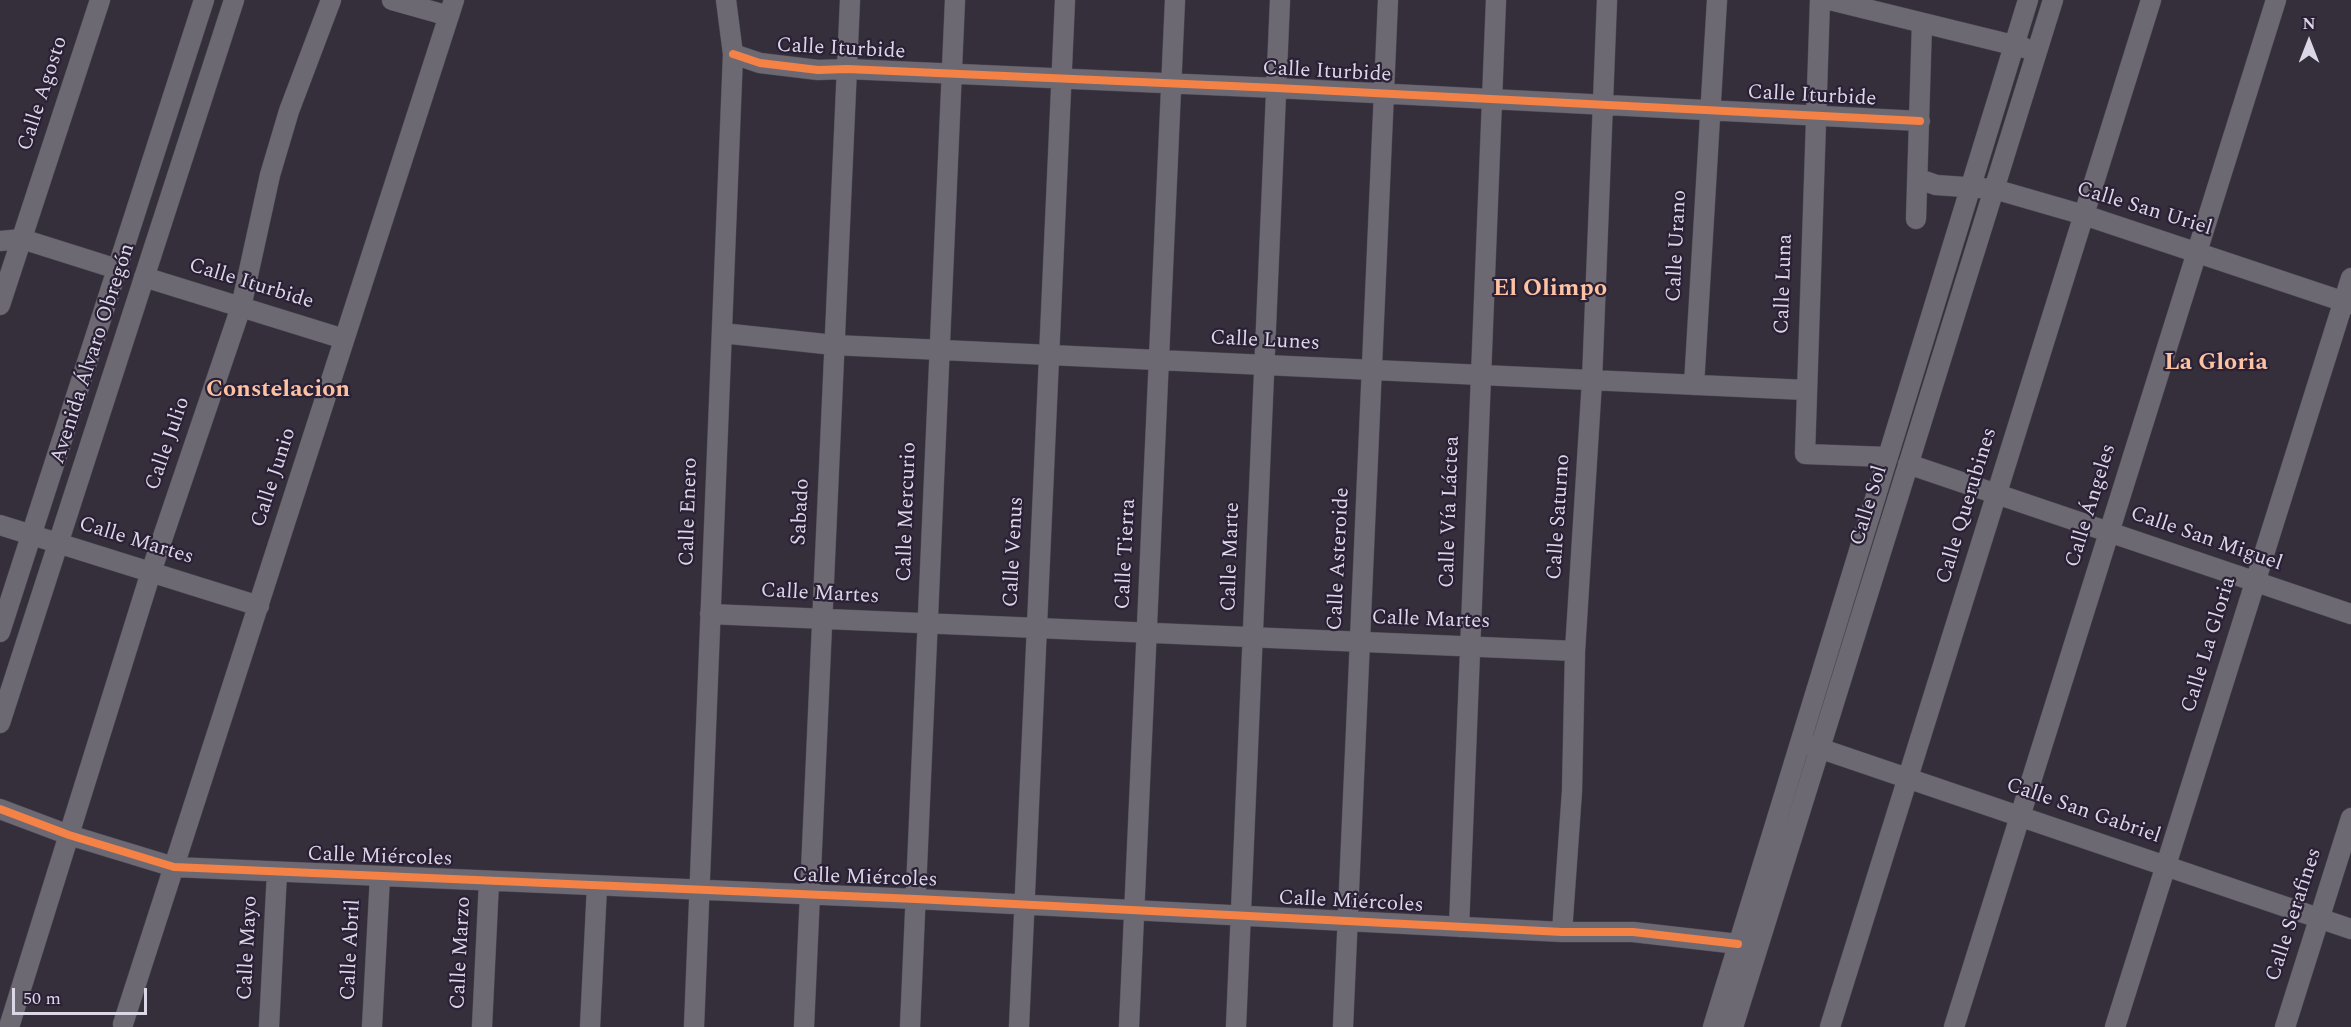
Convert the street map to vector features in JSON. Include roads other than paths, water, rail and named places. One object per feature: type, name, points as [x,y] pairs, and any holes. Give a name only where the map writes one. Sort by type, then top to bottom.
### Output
[{"type":"street","name":"Calle Agosto","points":[[0,305],[100,0]]},
{"type":"street","name":"Avenida Álvaro Obregón","points":[[0,632],[204,0]]},
{"type":"street","name":"Avenida Álvaro Obregón","points":[[0,723],[234,0]]},
{"type":"street","name":"Calle Julio","points":[[9,1027],[151,572],[241,307],[273,165],[297,90],[331,0]]},
{"type":"street","points":[[392,0],[451,8]]},
{"type":"street","name":"Calle Enero","points":[[694,1027],[733,54],[726,0]]},
{"type":"street","name":"Sabado","points":[[804,1027],[849,0]]},
{"type":"street","name":"Calle Mercurio","points":[[910,1027],[955,0]]},
{"type":"street","name":"Calle Venus","points":[[1019,1027],[1065,0]]},
{"type":"street","name":"Calle Tierra","points":[[1129,1027],[1175,0]]},
{"type":"street","name":"Calle Marte","points":[[1236,1027],[1280,0]]},
{"type":"street","name":"Calle Asteroide","points":[[1343,1027],[1388,0]]},
{"type":"street","name":"Calle Vía Láctea","points":[[1459,927],[1496,0]]},
{"type":"street","name":"Calle Saturno","points":[[1562,932],[1572,791],[1575,651],[1592,381],[1607,0]]},
{"type":"street","name":"Calle Urano","points":[[1694,385],[1717,0]]},
{"type":"street","name":"Calle Luna","points":[[1820,0],[1814,115],[1805,454],[1887,457]]},
{"type":"street","points":[[1830,0],[2037,51]]},
{"type":"street","name":"Calle Sol","points":[[1713,1027],[2028,0]]},
{"type":"street","name":"Calle Sol","points":[[1734,1027],[2053,0]]},
{"type":"street","name":"Calle Querubines","points":[[1830,1027],[2151,0]]},
{"type":"street","name":"Calle Ángeles","points":[[1954,1027],[2276,0]]},
{"type":"street","name":"Calle Junio","points":[[123,1024],[451,8]]},
{"type":"street","points":[[1916,219],[1922,23]]},
{"type":"street","name":"Calle Iturbide","points":[[733,54],[789,68],[1276,88],[1920,120]]},
{"type":"street","name":"Calle San Uriel","points":[[1919,179],[1932,185],[1994,189],[2084,215],[2347,303]]},
{"type":"street","points":[[0,242],[22,239],[117,269]]},
{"type":"street","name":"Calle Iturbide","points":[[144,277],[344,339]]},
{"type":"street","name":"Calle La Gloria","points":[[2115,1027],[2255,582],[2347,303],[2351,278]]},
{"type":"street","name":"Calle Lunes","points":[[722,333],[834,345],[1806,390]]},
{"type":"street","name":"Calle San Miguel","points":[[1908,464],[2351,614]]},
{"type":"street","name":"Calle Martes","points":[[0,525],[259,606]]},
{"type":"street","name":"Calle Martes","points":[[710,614],[1575,651]]},
{"type":"street","name":"Calle San Gabriel","points":[[1799,741],[2351,930]]},
{"type":"street","name":"Calle Miércoles","points":[[0,809],[69,835],[174,867],[916,899],[1562,932],[1633,932],[1738,944]]},
{"type":"street","name":"Calle Serafines","points":[[2285,1027],[2351,818]]},
{"type":"street","name":"Calle Mayo","points":[[269,1027],[277,872]]},
{"type":"street","name":"Calle Abril","points":[[372,1027],[380,876]]},
{"type":"street","name":"Calle Marzo","points":[[482,1027],[489,881]]},
{"type":"street","points":[[590,1027],[597,886]]},
{"type":"district","name":"El Olimpo","points":[[1550,290]]},
{"type":"district","name":"La Gloria","points":[[2216,364]]},
{"type":"district","name":"Constelacion","points":[[278,391]]}]
